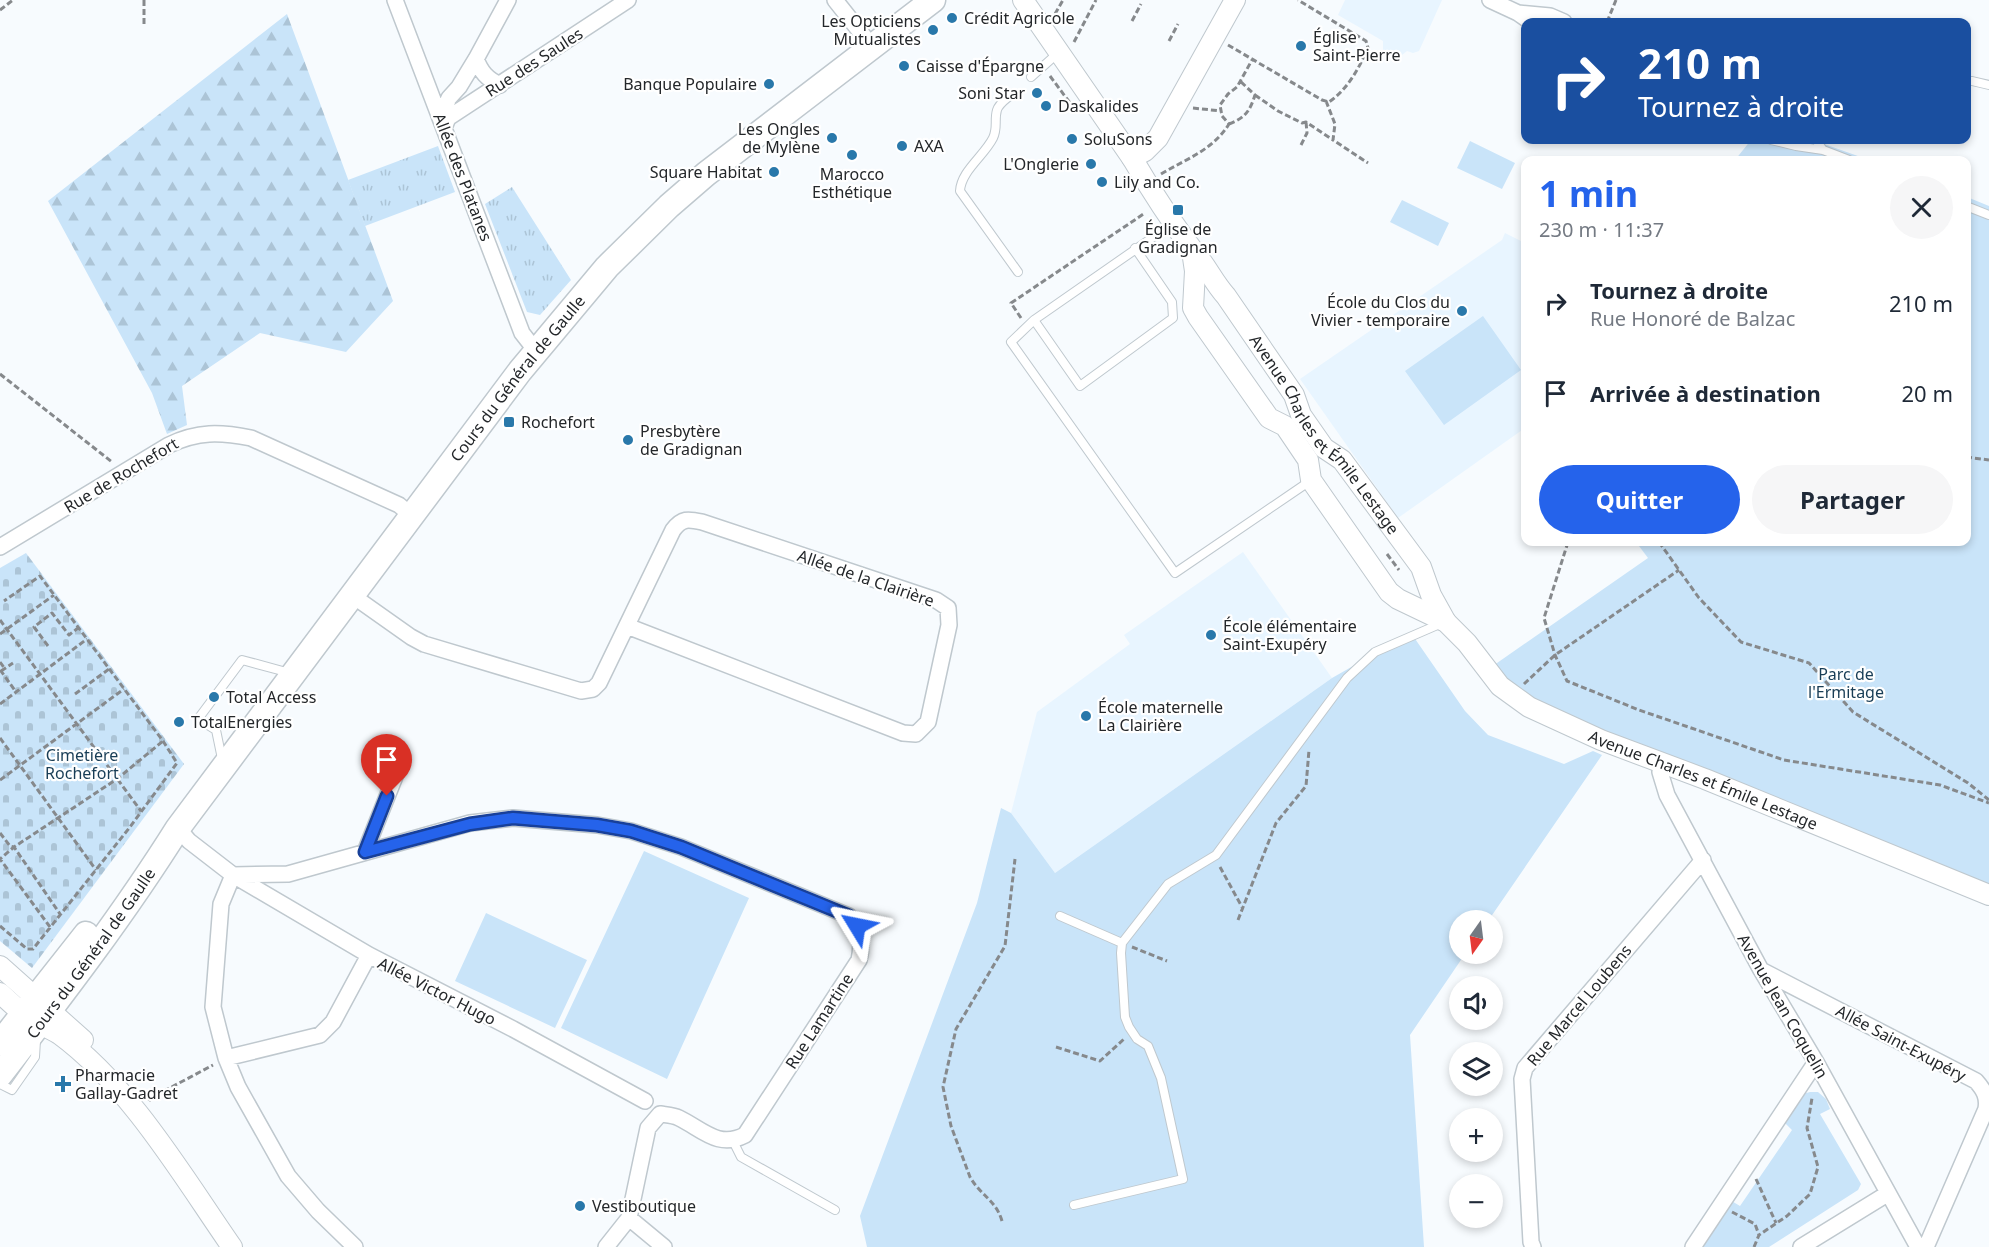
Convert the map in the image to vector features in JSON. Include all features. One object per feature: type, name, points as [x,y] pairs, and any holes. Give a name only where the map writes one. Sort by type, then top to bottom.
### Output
[{"type":"main road","name":"Cours du Général de Gaulle","points":[[0,1075],[37,1012],[141,862],[178,828],[536,351],[607,267],[669,206],[706,174],[933,0]]},
{"type":"main road","name":"Cours du Général de Gaulle","points":[[0,1043],[37,1012]]},
{"type":"street","name":"Allée des Platanes","points":[[395,0],[522,333],[536,351]]},
{"type":"street","points":[[444,128],[445,107],[476,59],[508,0]]},
{"type":"street","name":"Rue des Saules","points":[[444,128],[448,118],[628,0]]},
{"type":"street","points":[[835,0],[866,39],[869,50]]},
{"type":"street","name":"Avenue Charles et Émile Lestage","points":[[1023,0],[1132,158],[1192,251],[1204,264],[1214,283],[1226,296],[1294,395],[1301,415],[1324,448],[1342,460],[1420,567],[1446,622]]},
{"type":"street","points":[[1132,158],[1145,152],[1158,138],[1234,0]]},
{"type":"street","points":[[1490,0],[1525,18]]},
{"type":"street","points":[[1518,13],[1555,18]]},
{"type":"street","points":[[476,59],[486,77],[500,85]]},
{"type":"street","name":"Avenue Charles et Émile Lestage","points":[[1192,251],[1195,271],[1193,308],[1198,318],[1269,418],[1285,426],[1308,460],[1311,480],[1389,592],[1398,599],[1446,622],[1467,642],[1500,686],[1512,696],[1529,707],[1601,740],[1662,762],[1989,895]]},
{"type":"street","points":[[1194,291],[1214,283]]},
{"type":"street","name":"Rue de Rochefort","points":[[0,547],[169,445],[186,436],[204,434],[225,433],[251,438],[399,505],[412,516]]},
{"type":"street","name":"Allée de la Clairière","points":[[353,596],[424,644],[581,691],[592,689],[599,683],[673,530],[687,519],[936,600],[948,608],[950,625],[928,722],[916,734],[903,733],[627,626]]},
{"type":"street","points":[[1411,605],[1422,597],[1428,588]]},
{"type":"street","points":[[365,852],[402,759]]},
{"type":"street","name":"Avenue Jean Coquelin","points":[[1662,762],[1660,772],[1662,783],[1702,860],[1812,1067],[1918,1247]]},
{"type":"street","name":"Rue Lamartine","points":[[233,875],[288,874],[470,824],[513,818],[597,825],[631,831],[681,847],[849,916],[857,926],[862,945],[859,960],[745,1135],[733,1141]]},
{"type":"street","name":"Allée Victor Hugo","points":[[178,828],[189,842],[233,875],[369,955],[513,1029],[645,1101]]},
{"type":"street","name":"Rue Marcel Loubens","points":[[1533,1247],[1522,1079],[1525,1068],[1702,860]]},
{"type":"street","points":[[233,875],[221,904],[213,1007],[226,1058],[238,1087],[288,1176],[318,1211],[355,1247]]},
{"type":"street","points":[[226,1058],[320,1035],[333,1022],[369,955]]},
{"type":"street","points":[[0,966],[8,985],[37,1012],[126,1108],[140,1115],[232,1247]]},
{"type":"street","name":"Allée Saint-Exupéry","points":[[1761,970],[1976,1082],[1982,1088],[1987,1101],[1986,1109],[1926,1247]]},
{"type":"street","points":[[1693,1247],[1812,1067]]},
{"type":"street","points":[[606,1247],[629,1218],[648,1128],[660,1114],[676,1116],[713,1138],[733,1141]]},
{"type":"street","points":[[1801,1247],[1887,1194]]},
{"type":"street","points":[[629,1218],[664,1247]]},
{"type":"lane","points":[[1031,77],[1062,56]]},
{"type":"lane","points":[[1972,81],[1989,85]]},
{"type":"lane","points":[[1013,93],[999,106],[996,112],[997,127],[994,137],[963,180],[960,191],[1018,272]]},
{"type":"lane","points":[[1788,144],[1823,150],[1839,156]]},
{"type":"lane","points":[[1819,144],[1823,150]]},
{"type":"lane","points":[[1971,208],[1989,215]]},
{"type":"lane","points":[[1173,223],[1034,320],[1011,342],[1175,573],[1311,480]]},
{"type":"lane","points":[[1034,320],[1080,386],[1173,318],[1172,302],[1135,248]]},
{"type":"lane","points":[[1074,1205],[1183,1179],[1161,1078],[1148,1046],[1137,1039],[1125,1017],[1120,953],[1122,943],[1168,884],[1214,856],[1347,678],[1375,652],[1446,622]]},
{"type":"lane","points":[[224,767],[216,730],[198,719],[242,660],[294,675]]},
{"type":"lane","points":[[1060,916],[1122,943]]},
{"type":"lane","points":[[0,1084],[12,1090],[35,1057],[37,1012]]},
{"type":"lane","points":[[733,1141],[741,1157],[836,1210]]},
{"type":"path","points":[[0,10],[13,0]]},
{"type":"path","points":[[144,0],[144,24]]},
{"type":"path","points":[[1062,56],[1096,0]]},
{"type":"path","points":[[1214,36],[1252,60],[1329,102],[1352,79],[1368,48],[1366,41],[1298,0]]},
{"type":"path","points":[[1609,18],[1616,0]]},
{"type":"path","points":[[1132,21],[1141,4]]},
{"type":"path","points":[[1169,41],[1178,24]]},
{"type":"path","points":[[1229,124],[1222,116],[1220,105],[1240,81],[1252,60]]},
{"type":"path","points":[[1240,81],[1278,111],[1302,123],[1306,122],[1368,163]]},
{"type":"path","points":[[1147,183],[1204,151],[1229,124],[1242,120],[1250,111],[1255,95]]},
{"type":"path","points":[[1179,101],[1192,108],[1221,111]]},
{"type":"path","points":[[1326,101],[1335,124],[1333,140]]},
{"type":"path","points":[[1301,145],[1307,133],[1306,122]]},
{"type":"path","points":[[0,374],[104,457]]},
{"type":"path","points":[[1971,458],[1989,460]]},
{"type":"path","points":[[1567,546],[1544,618],[1555,655],[1567,681],[1640,710],[1784,760],[1940,784],[1989,801]]},
{"type":"path","points":[[1662,546],[1699,598],[1741,642],[1809,663],[1852,712],[1968,783],[1989,801]]},
{"type":"path","points":[[1512,696],[1555,655],[1679,570]]},
{"type":"path","points":[[0,926],[27,949],[33,949],[177,763],[40,576],[4,601]]},
{"type":"path","points":[[0,634],[54,595]]},
{"type":"path","points":[[48,646],[34,627],[52,613],[69,635],[78,628]]},
{"type":"path","points":[[0,620],[141,811]]},
{"type":"path","points":[[0,704],[87,639]]},
{"type":"path","points":[[0,662],[2,671],[16,692]]},
{"type":"path","points":[[2,671],[13,663]]},
{"type":"path","points":[[75,694],[110,669]]},
{"type":"path","points":[[0,780],[124,689]]},
{"type":"path","points":[[1238,920],[1276,823],[1306,786],[1311,725]]},
{"type":"path","points":[[0,738],[96,870]]},
{"type":"path","points":[[50,927],[0,859],[14,847],[117,779],[163,741]]},
{"type":"path","points":[[0,832],[10,846],[14,847],[60,914]]},
{"type":"path","points":[[1214,856],[1242,907]]},
{"type":"path","points":[[1002,1221],[995,1204],[970,1177],[951,1126],[943,1087],[958,1024],[1005,946],[1015,859]]},
{"type":"path","points":[[1122,943],[1167,961]]},
{"type":"path","points":[[1056,1047],[1100,1060],[1132,1032]]},
{"type":"path","points":[[140,1115],[151,1098],[226,1058]]},
{"type":"path","points":[[1755,1247],[1759,1235],[1810,1194],[1818,1167],[1808,1128],[1814,1085],[1812,1067]]},
{"type":"path","points":[[1751,1173],[1759,1182],[1776,1223]]},
{"type":"path","points":[[1726,1209],[1755,1224],[1759,1235]]},
{"type":"shaded area","points":[[1345,0],[1442,0],[1419,51],[1413,53],[1407,51],[1397,59],[1383,52],[1383,41],[1338,15]]},
{"type":"shaded area","name":"École du Clos du Vivier - temporaire","points":[[1505,233],[1521,241],[1521,431],[1398,518],[1300,379],[1502,240]]},
{"type":"shaded area","points":[[1243,552],[1332,678],[1055,873],[1011,813],[1037,712],[1130,644],[1124,635]]},
{"type":"green space","points":[[287,14],[393,301],[346,352],[260,333],[182,386],[187,425],[167,434],[152,393],[48,201]]},
{"type":"green space","points":[[1470,141],[1515,163],[1502,189],[1457,168]]},
{"type":"green space","points":[[1748,144],[1824,144],[1858,156],[1738,156]]},
{"type":"green space","points":[[438,146],[455,192],[365,226],[348,180]]},
{"type":"green space","points":[[512,187],[571,280],[540,315],[527,312],[485,204]]},
{"type":"green space","name":"Parc de l'Ermitage","points":[[1971,199],[1989,206],[1989,895],[1601,740],[1487,670],[1648,558],[1639,546],[1971,546]]},
{"type":"green space","points":[[1402,200],[1449,223],[1438,246],[1390,222]]},
{"type":"green space","points":[[1483,316],[1521,370],[1444,425],[1405,371]]},
{"type":"green space","name":"Cimetière Rochefort","points":[[26,553],[184,764],[32,968],[0,941],[0,568]]},
{"type":"green space","points":[[1411,633],[1465,711],[1488,735],[1564,764],[1593,751],[1602,755],[1496,910],[1449,910],[1449,964],[1458,964],[1410,1035],[1424,1247],[867,1247],[860,1216],[977,903],[1001,808],[1011,813],[1055,873],[1332,678]]},
{"type":"green space","points":[[644,851],[749,898],[667,1079],[561,1028]]},
{"type":"green space","points":[[486,913],[587,960],[555,1028],[455,981]]},
{"type":"green space","points":[[1818,1092],[1826,1099],[1830,1109],[1820,1114],[1861,1184],[1858,1190],[1769,1247],[1700,1247],[1730,1200],[1740,1206],[1792,1130],[1782,1120],[1799,1095]]},
{"type":"place","name":"Crédit Agricole","points":[[952,18]]},
{"type":"place","name":"Les Opticiens Mutualistes","points":[[933,30]]},
{"type":"place","name":"Église Saint-Pierre","points":[[1301,46]]},
{"type":"place","name":"Caisse d'Épargne","points":[[904,66]]},
{"type":"place","name":"Banque Populaire","points":[[769,84]]},
{"type":"place","name":"Soni Star","points":[[1037,93]]},
{"type":"place","name":"Daskalides","points":[[1046,106]]},
{"type":"place","name":"Les Ongles de Mylène","points":[[832,138]]},
{"type":"place","name":"SoluSons","points":[[1072,139]]},
{"type":"place","name":"AXA","points":[[902,146]]},
{"type":"place","name":"Marocco Esthétique","points":[[852,155]]},
{"type":"place","name":"L'Onglerie","points":[[1091,164]]},
{"type":"place","name":"Square Habitat","points":[[774,172]]},
{"type":"place","name":"Lily and Co.","points":[[1102,182]]},
{"type":"place","name":"Église de Gradignan","points":[[1178,210]]},
{"type":"place","name":"École du Clos du Vivier - temporaire","points":[[1462,311]]},
{"type":"place","name":"Rochefort","points":[[509,422]]},
{"type":"place","name":"Presbytère de Gradignan","points":[[628,440]]},
{"type":"place","name":"École élémentaire Saint-Exupéry","points":[[1211,635]]},
{"type":"place","name":"Total Access","points":[[214,697]]},
{"type":"place","name":"École maternelle La Clairière","points":[[1086,716]]},
{"type":"place","name":"TotalEnergies","points":[[179,722]]},
{"type":"place","name":"Pharmacie Gallay-Gadret","points":[[63,1084]]},
{"type":"place","name":"Vestiboutique","points":[[580,1206]]},
{"type":"route","points":[[387,796],[365,852],[470,824],[513,818],[597,825],[631,831],[681,847],[849,916],[857,926]]}]
